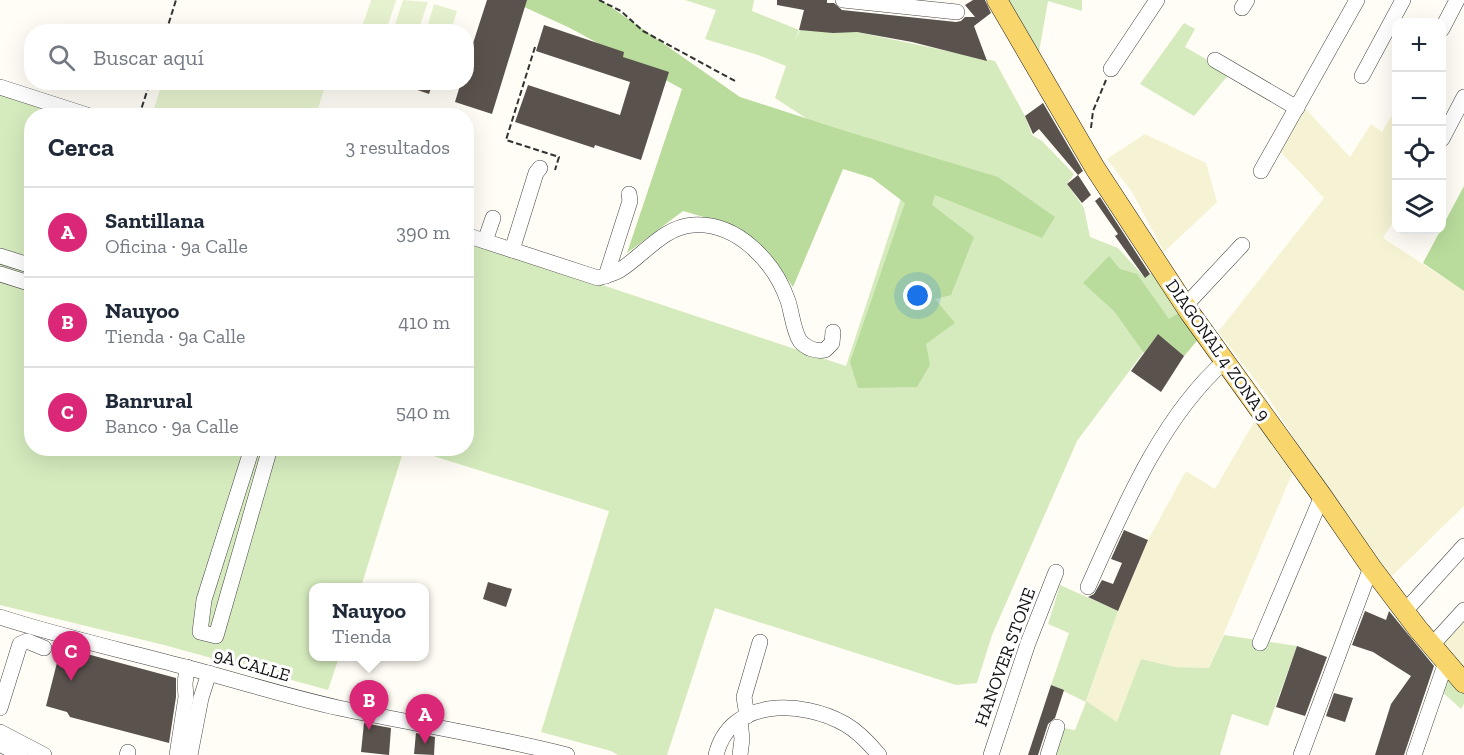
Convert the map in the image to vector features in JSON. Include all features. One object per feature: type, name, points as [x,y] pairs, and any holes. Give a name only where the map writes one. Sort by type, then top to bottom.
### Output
[{"type":"main road","name":"DIAGONAL 4 ZONA 9","points":[[997,0],[1095,168],[1185,306],[1371,567],[1464,683]]},
{"type":"street","points":[[843,0],[957,12]]},
{"type":"street","points":[[1112,69],[1157,0]]},
{"type":"street","points":[[1261,171],[1357,0]]},
{"type":"street","points":[[1362,76],[1403,0]]},
{"type":"street","points":[[1446,22],[1457,0]]},
{"type":"street","points":[[1215,60],[1297,108]]},
{"type":"street","points":[[0,87],[65,108]]},
{"type":"street","points":[[1446,131],[1464,97]]},
{"type":"street","points":[[512,250],[536,173],[548,169]]},
{"type":"street","points":[[606,276],[630,201],[629,194]]},
{"type":"street","points":[[485,241],[493,218]]},
{"type":"street","points":[[474,238],[598,278],[618,272],[658,239],[676,229],[696,225],[710,226],[725,231],[753,247],[775,272],[788,299],[802,343],[813,349],[825,350],[832,343],[833,332]]},
{"type":"street","points":[[1185,306],[1242,245]]},
{"type":"street","points":[[0,256],[24,264]]},
{"type":"street","points":[[0,274],[24,282]]},
{"type":"street","points":[[1088,587],[1122,510],[1159,445],[1190,398],[1225,361]]},
{"type":"street","points":[[249,456],[204,600],[200,632],[216,636],[268,456]]},
{"type":"street","points":[[1260,643],[1322,496]]},
{"type":"street","points":[[1405,611],[1464,546]]},
{"type":"street","points":[[1301,755],[1371,567]]},
{"type":"street","name":"HANOVER STONE","points":[[991,755],[1028,643],[1056,572]]},
{"type":"street","points":[[1432,645],[1464,610]]},
{"type":"street","name":"9A CALLE","points":[[0,617],[338,708],[517,749],[567,755]]},
{"type":"street","points":[[0,622],[27,641],[44,648]]},
{"type":"street","points":[[0,708],[17,650],[22,642],[27,641]]},
{"type":"street","points":[[740,755],[744,697],[760,642]]},
{"type":"street","points":[[1414,755],[1446,662]]},
{"type":"street","points":[[177,755],[186,697],[187,667]]},
{"type":"street","points":[[190,755],[201,698],[209,673]]},
{"type":"street","points":[[716,755],[723,737],[743,718],[769,708],[786,707],[802,709],[843,723],[870,743],[879,755]]},
{"type":"street","points":[[1048,755],[1057,727]]},
{"type":"street","points":[[0,732],[44,755]]},
{"type":"street","points":[[0,744],[20,755]]},
{"type":"path","points":[[168,24],[176,0]]},
{"type":"path","points":[[599,0],[621,11],[654,38],[735,81]]},
{"type":"path","points":[[535,46],[506,140],[559,157],[548,169]]},
{"type":"path","points":[[1091,130],[1093,111],[1112,69]]},
{"type":"path","points":[[142,108],[147,90]]},
{"type":"shaded area","points":[[1303,106],[1350,157],[1371,124],[1382,132],[1392,115],[1392,223],[1383,238],[1464,291],[1464,506],[1389,579],[1326,489],[1266,394],[1218,332],[1324,198],[1278,149]]},
{"type":"shaded area","points":[[1145,134],[1206,163],[1217,202],[1164,252],[1132,192],[1107,159]]},
{"type":"shaded area","points":[[1258,415],[1295,467],[1209,668],[1175,667],[1141,659],[1118,723],[1086,702],[1118,611],[1148,540],[1186,471],[1215,489]]},
{"type":"shaded area","points":[[1464,610],[1464,683],[1432,646]]},
{"type":"green space","points":[[371,0],[396,0],[388,24],[363,24]]},
{"type":"green space","points":[[403,0],[428,2],[420,24],[395,24]]},
{"type":"green space","points":[[509,0],[601,0],[740,97],[998,177],[1055,217],[1042,238],[935,195],[932,205],[974,237],[951,295],[935,299],[955,323],[926,344],[930,365],[917,387],[858,388],[850,362],[905,203],[872,178],[843,169],[793,287],[768,251],[731,225],[683,211],[627,253],[682,89],[570,28]]},
{"type":"green space","points":[[685,0],[754,0],[752,11],[799,30],[795,41],[800,30],[857,32],[995,61],[1025,116],[1032,135],[1042,141],[1074,174],[1067,184],[1084,208],[1090,237],[1118,248],[1145,278],[1156,269],[1200,337],[1184,356],[1157,334],[1077,441],[992,635],[977,683],[956,685],[715,608],[667,755],[618,755],[611,751],[541,732],[609,511],[433,456],[474,456],[474,242],[846,366],[906,183],[775,98],[786,66],[705,39],[716,10]]},
{"type":"green space","points":[[1008,0],[1082,0],[1082,11],[1048,1],[1039,52]]},
{"type":"green space","points":[[434,4],[457,11],[453,24],[428,24]]},
{"type":"green space","points":[[1184,23],[1195,29],[1185,47],[1230,73],[1194,116],[1140,84]]},
{"type":"green space","points":[[0,89],[64,108],[24,108],[24,456],[402,456],[362,583],[309,583],[309,661],[338,661],[328,690],[164,645],[0,605]]},
{"type":"green space","points":[[160,90],[324,90],[318,108],[154,108]]},
{"type":"green space","points":[[1464,186],[1464,291],[1423,263],[1438,234],[1446,234],[1446,220]]},
{"type":"green space","points":[[1109,256],[1120,269],[1137,274],[1169,319],[1179,313],[1200,337],[1184,356],[1158,334],[1144,353],[1114,311],[1083,283]]},
{"type":"green space","points":[[1060,585],[1118,611],[1086,701],[1117,722],[1141,659],[1175,667],[1209,668],[1224,635],[1297,646],[1268,726],[1232,714],[1220,755],[1048,755],[1057,727],[1075,730],[1086,702],[1051,685],[1069,633],[1048,624]]},
{"type":"green space","points":[[1447,666],[1464,685],[1464,704],[1461,709],[1439,689]]},
{"type":"building","points":[[487,0],[527,0],[492,114],[455,102],[459,90],[474,90],[474,40]]},
{"type":"building","points":[[777,0],[827,0],[827,3],[834,3],[842,10],[956,22],[965,17],[975,17],[965,5],[973,0],[985,0],[991,13],[974,26],[987,61],[912,42],[857,32],[833,33],[799,30],[804,10],[777,5]]},
{"type":"building","points":[[544,25],[624,52],[623,57],[669,72],[641,160],[595,145],[594,148],[515,122],[528,85],[620,115],[630,82],[536,51]]},
{"type":"building","points":[[417,90],[430,90],[429,94]]},
{"type":"building","points":[[1043,103],[1083,171],[1078,175],[1039,129],[1033,134],[1025,116]]},
{"type":"building","points":[[1078,175],[1091,195],[1082,203],[1067,184]]},
{"type":"building","points":[[1100,197],[1150,274],[1145,278],[1115,236],[1118,234],[1095,201]]},
{"type":"building","points":[[1158,334],[1184,356],[1161,392],[1131,371]]},
{"type":"building","points":[[1124,530],[1148,540],[1118,611],[1088,597],[1094,594],[1102,580],[1113,584],[1122,563],[1111,559]]},
{"type":"building","points":[[488,582],[512,589],[506,607],[483,599]]},
{"type":"building","points":[[1365,611],[1386,620],[1389,611],[1434,666],[1404,755],[1375,755],[1391,704],[1411,676],[1373,652],[1352,645]]},
{"type":"building","points":[[1297,646],[1327,657],[1305,716],[1276,707]]},
{"type":"building","points":[[61,647],[176,678],[176,697],[169,743],[70,717],[67,712],[46,706]]},
{"type":"building","points":[[1051,685],[1064,690],[1055,718],[1048,724],[1038,755],[1028,755]]},
{"type":"building","points":[[1334,693],[1353,698],[1345,722],[1326,716]]},
{"type":"building","points":[[364,723],[391,728],[389,755],[361,752]]},
{"type":"building","points":[[416,733],[435,737],[434,755],[414,754]]},
{"type":"place","name":"Banrural","points":[[71,681]]},
{"type":"place","name":"Nauyoo","points":[[369,730]]},
{"type":"place","name":"Santillana","points":[[425,744]]}]
